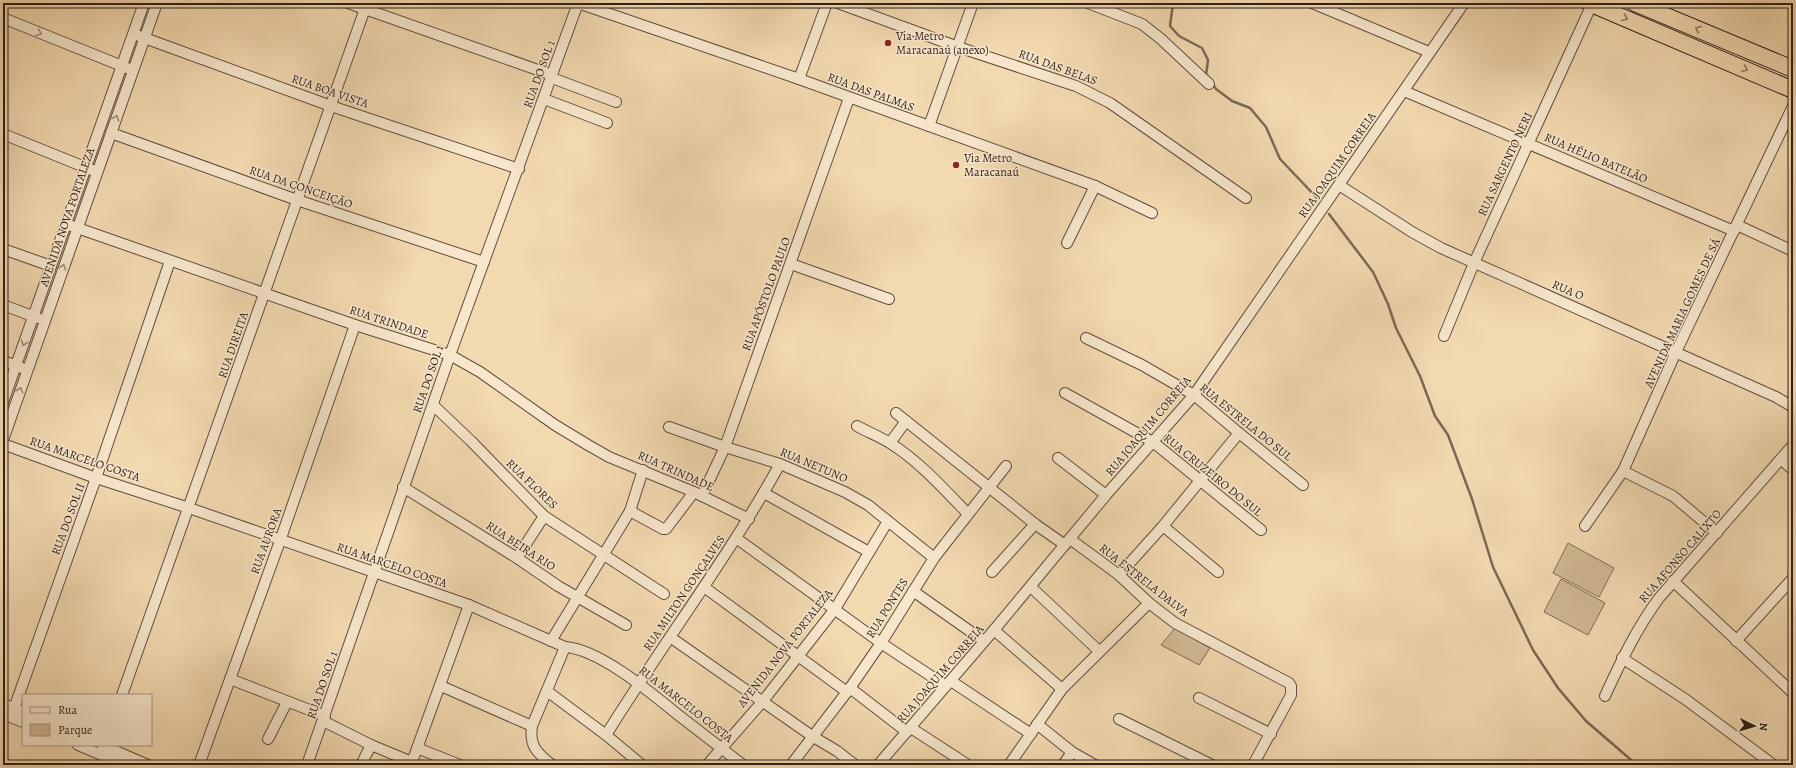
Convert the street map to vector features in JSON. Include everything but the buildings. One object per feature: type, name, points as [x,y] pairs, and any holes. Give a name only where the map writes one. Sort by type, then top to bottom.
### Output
[{"type":"highway","points":[[1635,3],[1793,69]]},
{"type":"highway","points":[[1590,4],[1793,90]]},
{"type":"street","name":"AVENIDA NOVA FORTALEZA","points":[[3,402],[144,3]]},
{"type":"street","name":"AVENIDA NOVA FORTALEZA","points":[[3,440],[157,3]]},
{"type":"street","points":[[348,3],[366,6],[552,76],[616,102]]},
{"type":"street","name":"RUA DAS PALMAS","points":[[578,3],[799,79],[1095,186],[1152,214]]},
{"type":"street","name":"RUA DO SOL 1","points":[[307,765],[403,487],[578,3]]},
{"type":"street","points":[[799,79],[827,3]]},
{"type":"street","name":"RUA DAS BELAS","points":[[838,3],[1076,86],[1093,94],[1110,103],[1246,198]]},
{"type":"street","points":[[929,126],[973,3]]},
{"type":"street","points":[[1088,3],[1142,24],[1161,39],[1209,84]]},
{"type":"street","points":[[1312,3],[1429,52]]},
{"type":"street","name":"RUA JOAQUIM CORREIA","points":[[878,765],[1031,587],[1106,495],[1194,395],[1464,3]]},
{"type":"street","name":"RUA SARGENTO NERI","points":[[1444,336],[1474,264],[1529,144],[1590,4]]},
{"type":"street","name":"RUA DIREITA","points":[[122,694],[297,200],[332,106],[366,6]]},
{"type":"street","points":[[3,18],[133,71]]},
{"type":"street","name":"RUA BOA VISTA","points":[[133,34],[332,106],[519,169]]},
{"type":"street","name":"RUA HÉLIO BATELÃO","points":[[1404,91],[1529,144],[1793,251]]},
{"type":"street","name":"RUA APÓSTOLO PAULO","points":[[630,510],[663,529],[666,529],[698,494],[725,447],[849,98]]},
{"type":"street","points":[[544,99],[607,123]]},
{"type":"street","name":"AVENIDA MARIA GOMES DE SÁ","points":[[1586,526],[1623,471],[1676,352],[1793,106]]},
{"type":"street","name":"RUA DA CONCEIÇÃO","points":[[110,133],[297,200],[484,262]]},
{"type":"street","points":[[3,134],[97,172]]},
{"type":"street","name":"RUA O","points":[[1339,185],[1412,232],[1474,264],[1676,352],[1776,397],[1793,407]]},
{"type":"street","points":[[1067,243],[1095,186]]},
{"type":"street","name":"RUA TRINDADE","points":[[66,224],[355,325],[450,355],[466,363],[555,425],[609,457],[698,494],[749,519]]},
{"type":"street","points":[[3,248],[51,266]]},
{"type":"street","name":"RUA DO SOL II","points":[[13,713],[96,478],[170,261]]},
{"type":"street","points":[[791,264],[889,299]]},
{"type":"street","points":[[3,305],[44,321]]},
{"type":"street","name":"RUA AURORA","points":[[199,765],[280,541],[355,325]]},
{"type":"street","name":"RUA ESTRELA DO SUL","points":[[1086,338],[1142,365],[1194,395],[1303,485]]},
{"type":"street","points":[[3,361],[27,370]]},
{"type":"street","name":"RUA CRUZEIRO DO SUL","points":[[1065,393],[1153,442],[1261,530]]},
{"type":"street","name":"RUA FLORES","points":[[433,405],[471,441],[544,516],[605,554],[664,594]]},
{"type":"street","name":"RUA ESTRELA DALVA","points":[[896,413],[1035,524],[1068,542],[1119,576],[1148,603],[1189,632],[1289,683],[1291,686],[1291,695],[1271,734]]},
{"type":"street","points":[[890,443],[906,421]]},
{"type":"street","name":"RUA NETUNO","points":[[669,426],[725,447],[780,464],[845,492],[868,505],[934,558]]},
{"type":"street","points":[[857,426],[890,443],[933,478],[968,514]]},
{"type":"street","points":[[1119,576],[1163,526],[1199,480],[1239,433]]},
{"type":"street","name":"RUA MARCELO COSTA","points":[[3,444],[96,478],[189,508],[280,541],[469,605],[565,647],[575,647],[608,664],[638,683],[743,765]]},
{"type":"street","name":"RUA AFONSO CALIXTO","points":[[1605,696],[1622,658],[1644,618],[1672,581],[1717,533],[1793,445]]},
{"type":"street","points":[[1058,458],[1106,495]]},
{"type":"street","points":[[1781,459],[1793,470]]},
{"type":"street","name":"RUA MILTON GONÇALVES","points":[[606,735],[638,683],[749,519],[780,464]]},
{"type":"street","name":"RUA PONTES","points":[[791,765],[848,690],[881,643],[934,558],[1006,466]]},
{"type":"street","points":[[551,641],[577,596],[605,554],[630,510],[643,470]]},
{"type":"street","points":[[1623,471],[1673,496],[1717,533]]},
{"type":"street","name":"RUA BEIRA RIO","points":[[403,487],[517,558],[558,586],[626,625]]},
{"type":"street","points":[[764,493],[869,552]]},
{"type":"street","points":[[517,558],[544,516]]},
{"type":"street","name":"AVENIDA NOVA FORTALEZA","points":[[707,765],[763,701],[835,609],[888,521]]},
{"type":"street","points":[[992,572],[1035,524]]},
{"type":"street","points":[[1163,526],[1218,572]]},
{"type":"street","points":[[736,538],[881,643],[1031,734]]},
{"type":"street","points":[[1736,641],[1793,578]]},
{"type":"street","points":[[1672,581],[1793,693]]},
{"type":"street","points":[[704,587],[848,690],[909,730],[968,765]]},
{"type":"street","points":[[1031,587],[1099,651]]},
{"type":"street","points":[[913,591],[984,641]]},
{"type":"street","points":[[1009,765],[1062,689],[1148,603]]},
{"type":"street","points":[[230,678],[324,719],[371,746],[411,764],[441,686],[469,605]]},
{"type":"street","points":[[994,630],[1062,689]]},
{"type":"street","points":[[670,637],[812,736],[837,751],[855,765]]},
{"type":"street","points":[[552,765],[534,747],[530,737],[532,726],[565,647]]},
{"type":"street","points":[[1622,658],[1685,699],[1771,763]]},
{"type":"street","points":[[441,686],[532,726]]},
{"type":"street","points":[[547,691],[606,735],[635,763]]},
{"type":"street","points":[[1199,698],[1271,734],[1253,765]]},
{"type":"street","points":[[268,739],[287,702]]},
{"type":"street","points":[[3,704],[22,721]]},
{"type":"street","points":[[1119,719],[1212,765]]},
{"type":"street","points":[[1037,724],[1072,752],[1095,765]]},
{"type":"street","points":[[86,746],[102,748],[148,765]]},
{"type":"street","points":[[361,765],[371,746]]},
{"type":"street","points":[[102,748],[126,765]]},
{"type":"street","points":[[417,748],[460,765]]},
{"type":"street","points":[[1063,765],[1072,752]]},
{"type":"green space","points":[[1568,543],[1614,568],[1599,597],[1553,573]]},
{"type":"green space","points":[[1561,579],[1605,603],[1588,635],[1544,612]]},
{"type":"green space","points":[[1175,628],[1210,648],[1199,665],[1161,645]]},
{"type":"waterway","points":[[1173,3],[1170,26],[1179,36],[1202,48],[1208,60],[1206,75],[1208,77]]},
{"type":"waterway","points":[[1212,83],[1216,89],[1232,101],[1250,108],[1266,127],[1280,159],[1318,199]]},
{"type":"waterway","points":[[1329,214],[1373,272],[1388,304],[1396,328],[1420,376],[1435,416],[1448,435],[1472,499],[1493,567],[1533,650],[1558,688],[1586,721],[1637,765]]},
{"type":"place","name":"Via Metro Maracanaú (anexo)","points":[[888,43]]},
{"type":"place","name":"Via Metro Maracanaú","points":[[956,165]]}]
